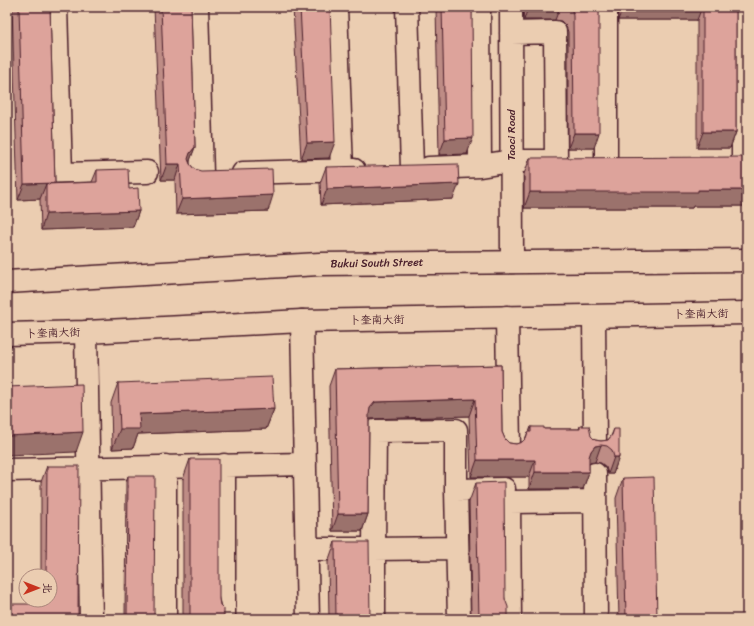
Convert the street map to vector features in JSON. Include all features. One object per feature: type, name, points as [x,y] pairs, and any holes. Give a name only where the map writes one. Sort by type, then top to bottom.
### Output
[{"type":"street","points":[[56,7],[61,174],[147,172]]},
{"type":"street","points":[[197,7],[210,174],[480,166],[511,161],[629,160]]},
{"type":"street","points":[[336,7],[342,170]]},
{"type":"street","points":[[407,7],[412,168]]},
{"type":"street","points":[[479,7],[480,166]]},
{"type":"street","name":"Taoci Road","points":[[511,7],[512,262]]},
{"type":"street","points":[[606,7],[606,160]]},
{"type":"street","points":[[720,160],[745,160],[743,7]]},
{"type":"street","points":[[511,33],[555,32],[556,161]]},
{"type":"street","name":"Bukui South Street","points":[[7,282],[319,264],[747,260]]},
{"type":"street","points":[[7,275],[7,282]]},
{"type":"street","name":"卜奎南大街","points":[[7,334],[86,332],[302,321],[747,313]]},
{"type":"street","points":[[594,316],[595,446]]},
{"type":"street","points":[[507,317],[509,449]]},
{"type":"street","points":[[302,321],[308,619]]},
{"type":"street","points":[[86,332],[91,619]]},
{"type":"street","points":[[374,619],[375,431],[456,430],[458,619]]},
{"type":"street","points":[[7,470],[305,464]]},
{"type":"street","points":[[224,465],[224,619]]},
{"type":"street","points":[[165,466],[165,619]]},
{"type":"street","points":[[595,474],[596,619]]},
{"type":"street","points":[[456,490],[509,489],[595,501]]},
{"type":"street","points":[[509,489],[510,619]]},
{"type":"street","points":[[307,550],[457,548]]},
{"type":"building","points":[[19,7],[50,7],[55,183],[24,184]]},
{"type":"building","points":[[161,7],[191,7],[195,147],[190,153],[188,159],[190,164],[194,169],[201,171],[272,169],[273,195],[182,199],[180,164],[167,164]]},
{"type":"building","points":[[300,7],[330,7],[335,142],[307,143]]},
{"type":"building","points":[[442,7],[472,7],[473,138],[445,139]]},
{"type":"building","points":[[568,7],[599,7],[599,133],[574,133],[573,16],[572,10]]},
{"type":"building","points":[[703,7],[736,7],[736,132],[703,132]]},
{"type":"building","points":[[747,157],[747,190],[698,190],[698,192],[530,192],[530,158]]},
{"type":"building","points":[[458,164],[459,184],[327,189],[326,167]]},
{"type":"building","points":[[128,169],[129,189],[138,188],[139,211],[46,214],[46,184],[97,182],[97,170]]},
{"type":"building","points":[[501,365],[502,432],[505,439],[509,443],[516,444],[522,442],[526,438],[528,432],[531,432],[531,427],[544,427],[544,429],[580,429],[580,426],[589,426],[591,436],[595,440],[601,441],[608,440],[614,429],[619,429],[619,457],[614,457],[612,450],[607,446],[595,446],[589,457],[589,472],[535,472],[535,460],[477,460],[475,399],[375,402],[370,408],[369,414],[368,514],[338,514],[335,369]]},
{"type":"building","points":[[272,377],[274,409],[139,414],[140,429],[120,429],[118,383]]},
{"type":"building","points":[[82,384],[83,432],[7,436],[7,387]]},
{"type":"building","points":[[190,459],[219,459],[219,599],[220,605],[224,609],[224,619],[190,619]]},
{"type":"building","points":[[47,466],[79,466],[78,619],[7,619],[7,604],[18,604],[18,608],[58,608],[58,568],[46,568]]},
{"type":"building","points":[[128,476],[155,476],[154,619],[127,619]]},
{"type":"building","points":[[654,477],[657,619],[626,619],[623,478]]},
{"type":"building","points":[[504,482],[505,599],[508,607],[508,619],[479,619],[476,483]]},
{"type":"building","points":[[335,542],[369,542],[370,619],[336,619]]}]
